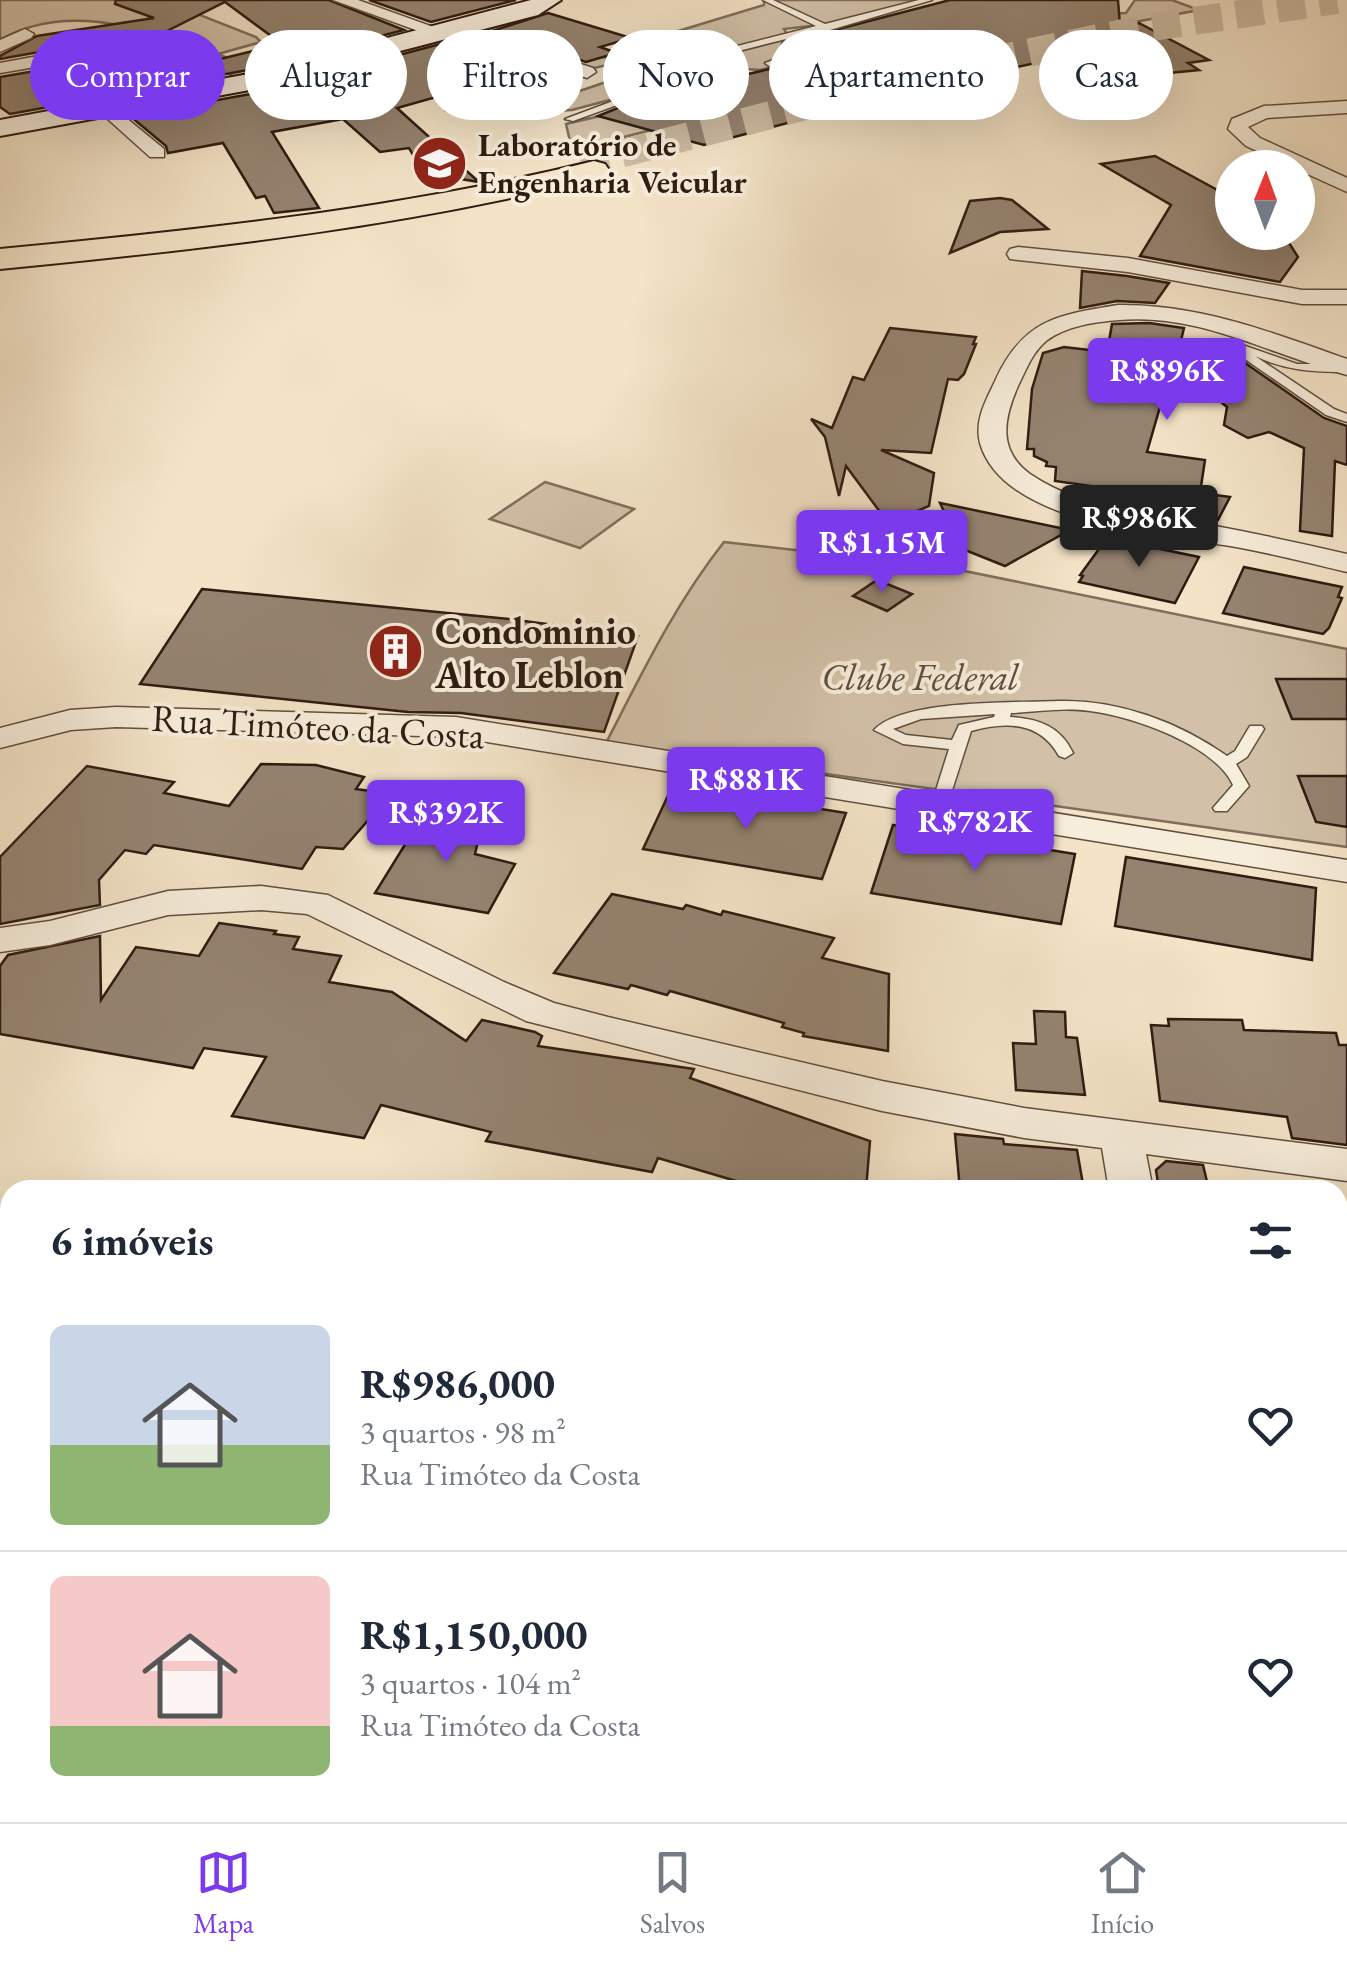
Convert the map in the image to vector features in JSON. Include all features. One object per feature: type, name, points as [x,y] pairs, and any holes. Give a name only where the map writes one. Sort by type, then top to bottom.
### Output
[{"type":"highway","points":[[0,248],[339,214],[587,167],[396,215],[0,259]]},
{"type":"street","points":[[340,0],[446,30]]},
{"type":"street","points":[[454,30],[530,10],[549,0]]},
{"type":"street","points":[[0,47],[25,34]]},
{"type":"street","points":[[225,87],[427,37]]},
{"type":"street","points":[[0,68],[30,62]]},
{"type":"street","points":[[583,71],[588,72]]},
{"type":"street","points":[[1347,107],[1264,112],[1239,123],[1238,129],[1252,142],[1347,186]]},
{"type":"street","points":[[0,128],[45,120]]},
{"type":"street","points":[[120,120],[157,153]]},
{"type":"street","points":[[1018,254],[1128,265],[1302,297],[1347,297]]},
{"type":"street","points":[[1347,367],[1237,325],[1194,315],[1097,315],[1054,325],[1028,345],[991,417],[996,452],[1018,478],[1051,498],[1122,517],[1347,563]]},
{"type":"street","name":"Rua Timóteo da Costa","points":[[0,738],[70,720],[116,717],[456,727],[1347,871]]},
{"type":"street","points":[[0,940],[168,903],[262,898],[315,903],[490,991],[557,1017],[882,1096],[1122,1136],[1347,1164]]},
{"type":"street","points":[[1122,1136],[1129,1180]]},
{"type":"lane","points":[[623,0],[635,2]]},
{"type":"lane","points":[[768,0],[827,28]]},
{"type":"lane","points":[[820,30],[928,0]]},
{"type":"lane","points":[[583,114],[668,83],[667,72],[686,62],[769,43]]},
{"type":"lane","points":[[1214,372],[1211,352],[1234,345],[1292,367]]},
{"type":"lane","points":[[1234,345],[1330,412],[1347,418]]},
{"type":"lane","points":[[1265,370],[1347,367]]},
{"type":"lane","points":[[959,745],[903,739],[882,730],[887,724],[910,716],[1003,714],[1084,705],[1115,710],[1228,762],[1238,771],[1241,786],[1221,808]]},
{"type":"lane","points":[[938,806],[964,728],[1003,714],[1053,733],[1063,743],[1065,753]]},
{"type":"lane","points":[[1228,762],[1241,754],[1256,728]]},
{"type":"green space","points":[[0,0],[162,0],[245,33],[245,46],[225,52],[225,30],[142,30],[84,21],[42,24],[0,40]]},
{"type":"green space","points":[[764,0],[922,0],[846,22],[769,30],[769,68],[760,70],[749,69],[749,30],[682,30],[764,5]]},
{"type":"green space","points":[[1135,0],[1172,0],[1199,10],[1092,30],[1039,30],[1039,40],[1019,44],[1019,30],[969,30],[1016,19],[1126,13]]},
{"type":"green space","points":[[583,55],[603,57],[603,66],[583,66]]},
{"type":"green space","points":[[225,57],[245,65],[245,78],[239,80],[225,71]]},
{"type":"green space","points":[[769,77],[769,101],[749,106],[749,81]]},
{"type":"green space","points":[[603,83],[603,102],[583,107],[583,90]]},
{"type":"green space","points":[[603,115],[603,120],[692,120],[572,150],[566,124]]},
{"type":"green space","points":[[545,482],[634,509],[580,548],[490,519]]},
{"type":"green space","name":"Clube Federal","points":[[724,542],[945,567],[1347,649],[1347,847],[606,743],[675,614]]},
{"type":"building","points":[[116,0],[329,0],[404,30],[263,30],[225,2],[169,30],[76,30],[154,18],[115,4]]},
{"type":"building","points":[[369,0],[516,0],[431,22]]},
{"type":"building","points":[[950,0],[1118,0],[1120,26],[1139,23],[1152,30],[1039,30],[1039,62],[1019,67],[1019,30],[834,30]]},
{"type":"building","points":[[548,13],[604,30],[600,47],[603,57],[583,61],[583,30],[495,30]]},
{"type":"building","points":[[30,40],[30,54],[0,56]]},
{"type":"building","points":[[1173,41],[1209,60],[1188,63],[1199,70],[1173,73]]},
{"type":"building","points":[[427,48],[427,100],[407,105],[407,53]]},
{"type":"building","points":[[245,53],[245,70],[225,74],[225,58]]},
{"type":"building","points":[[769,69],[769,120],[799,120],[704,145],[613,120],[749,120],[749,74]]},
{"type":"building","points":[[30,72],[30,110],[10,114],[0,107],[0,77]]},
{"type":"building","points":[[245,95],[245,120],[338,120],[272,132],[319,208],[274,213],[265,196],[256,198],[223,143],[168,153],[166,146],[135,120],[225,120],[225,99]]},
{"type":"building","points":[[407,117],[479,182],[424,173],[409,148],[380,152],[344,120]]},
{"type":"building","points":[[1155,156],[1215,189],[1215,250],[1294,250],[1298,257],[1280,282],[1140,256],[1171,205],[1101,164]]},
{"type":"building","points":[[1012,200],[1048,229],[1000,232],[950,253],[970,201]]},
{"type":"building","points":[[1082,271],[1169,283],[1155,303],[1117,301],[1080,308]]},
{"type":"building","points":[[1149,323],[1184,328],[1176,361],[1204,360],[1206,374],[1211,378],[1223,374],[1222,359],[1238,358],[1324,418],[1347,426],[1347,465],[1335,461],[1332,536],[1300,531],[1304,448],[1269,432],[1248,438],[1224,425],[1227,407],[1173,362],[1147,452],[1205,460],[1200,493],[1230,497],[1218,520],[1159,513],[1162,496],[1055,481],[1056,467],[1046,466],[1047,462],[1034,456],[1034,449],[1027,449],[1032,389],[1043,353],[1064,347],[1107,352],[1112,324]]},
{"type":"building","points":[[890,328],[976,337],[964,374],[958,380],[948,379],[931,453],[881,450],[934,473],[929,506],[894,521],[883,516],[846,466],[839,496],[825,437],[811,419],[832,428],[853,377],[864,380]]},
{"type":"building","points":[[940,503],[1070,530],[1005,566],[925,534],[948,520]]},
{"type":"building","points":[[1107,538],[1199,557],[1175,603],[1079,582]]},
{"type":"building","points":[[1244,567],[1342,587],[1338,597],[1342,598],[1329,628],[1323,634],[1223,613]]},
{"type":"building","points":[[877,580],[912,594],[887,611],[853,596]]},
{"type":"building","name":"Condominio Alto Leblon","points":[[202,589],[509,619],[638,636],[604,732],[461,713],[408,712],[140,684]]},
{"type":"building","points":[[1276,679],[1347,679],[1347,719],[1292,719]]},
{"type":"building","points":[[261,764],[316,765],[364,777],[356,789],[384,793],[379,801],[384,802],[343,849],[316,847],[302,869],[154,845],[146,854],[125,850],[99,880],[100,905],[0,924],[0,857],[87,766],[174,782],[164,793],[229,806]]},
{"type":"building","points":[[1298,776],[1347,776],[1347,827],[1316,822]]},
{"type":"building","points":[[673,785],[846,813],[822,879],[643,849]]},
{"type":"building","points":[[427,809],[483,819],[475,854],[515,864],[488,913],[375,893]]},
{"type":"building","points":[[893,825],[1075,854],[1061,924],[871,893]]},
{"type":"building","points":[[1126,857],[1316,888],[1312,960],[1115,926]]},
{"type":"building","points":[[612,894],[683,909],[686,905],[721,915],[723,911],[834,938],[822,958],[889,974],[888,1051],[803,1036],[804,1033],[782,1027],[784,1023],[670,991],[667,995],[631,985],[628,989],[554,973]]},
{"type":"building","points":[[219,923],[276,931],[274,934],[299,937],[293,949],[341,956],[329,982],[392,992],[466,1041],[482,1020],[535,1032],[542,1036],[538,1046],[694,1069],[690,1078],[870,1141],[867,1180],[733,1180],[658,1158],[652,1172],[486,1141],[491,1132],[381,1105],[364,1138],[232,1116],[266,1057],[204,1048],[193,1068],[0,1034],[0,966],[8,955],[100,936],[101,1000],[136,947],[199,956]]},
{"type":"building","points":[[1034,1011],[1065,1012],[1066,1037],[1077,1038],[1085,1095],[1016,1090],[1013,1043],[1036,1044]]},
{"type":"building","points":[[1168,1019],[1242,1020],[1244,1030],[1336,1033],[1339,1045],[1347,1045],[1347,1145],[1292,1138],[1287,1117],[1160,1101],[1151,1025],[1169,1026]]},
{"type":"building","points":[[955,1134],[1003,1139],[1004,1144],[1077,1150],[1082,1180],[959,1180]]},
{"type":"building","points":[[1166,1161],[1203,1165],[1207,1180],[1158,1180],[1156,1170]]},
{"type":"tunnel","points":[[581,164],[945,70],[1152,27],[1337,0]]},
{"type":"place","name":"Laboratório de Engenharia Veicular","points":[[439,163]]},
{"type":"place","name":"Condominio Alto Leblon","points":[[396,652]]}]
